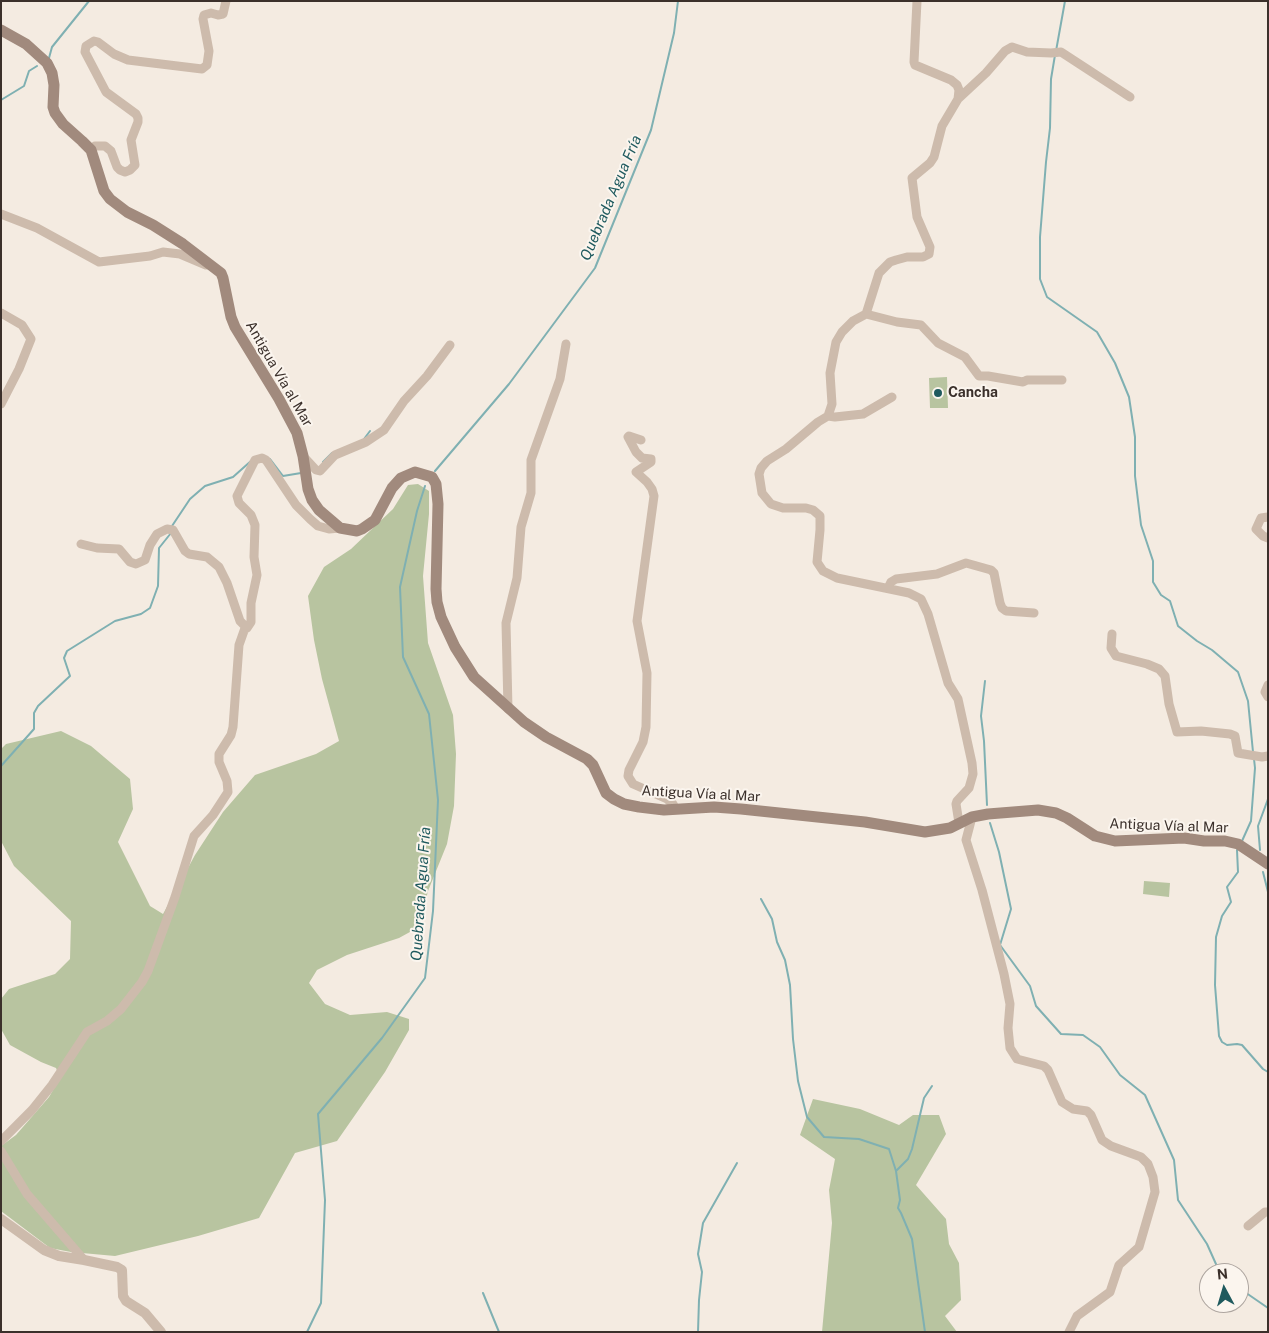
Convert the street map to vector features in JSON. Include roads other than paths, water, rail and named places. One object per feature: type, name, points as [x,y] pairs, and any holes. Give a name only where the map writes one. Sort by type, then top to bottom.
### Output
[{"type":"main road","points":[[1,30],[26,44],[48,63],[53,79],[53,107],[55,114],[62,124],[82,140],[90,150],[104,191],[110,199],[127,212],[153,225],[183,244],[218,270]]},
{"type":"main road","name":"Antigua Vía al Mar","points":[[218,270],[223,278],[235,327],[298,433],[308,489],[312,500],[325,516],[340,528],[357,531],[375,520],[392,488],[400,478],[415,472],[432,477],[436,484],[438,504],[436,589],[441,617],[455,647],[474,677],[524,722],[546,737],[588,760],[593,765],[606,793],[614,800],[639,807],[664,810],[714,807],[741,809],[865,822],[925,832],[950,828],[972,817],[1038,810],[1066,817],[1095,836],[1115,841],[1184,838],[1204,841],[1225,841],[1238,844],[1268,864]]},
{"type":"street","points":[[90,150],[95,146],[105,146],[111,151],[120,170],[125,172],[130,170],[135,165],[131,140],[138,118],[136,114],[106,92],[85,52],[86,46],[94,41],[114,54],[128,60],[202,69],[207,64],[209,51],[203,19],[204,15],[211,13],[223,14],[226,1]]},
{"type":"street","points":[[917,1],[914,62],[916,66],[951,80],[957,85],[959,90],[958,99]]},
{"type":"street","points":[[866,314],[879,272],[884,266],[907,257],[923,257],[929,254],[930,247],[917,217],[912,178],[914,174],[930,163],[934,157],[942,126],[958,99],[986,73],[1005,51],[1012,47],[1027,52],[1052,54],[1062,52],[1130,97]]},
{"type":"street","points":[[1,214],[37,228],[99,262],[170,252],[218,270]]},
{"type":"street","points":[[1,312],[22,325],[31,339],[20,369],[1,404]]},
{"type":"street","points":[[828,416],[832,404],[831,367],[836,342],[842,332],[853,321],[866,314],[897,322],[921,325],[938,343],[965,357],[979,376],[1023,382],[1027,380],[1062,380]]},
{"type":"street","points":[[508,708],[506,623],[517,578],[520,527],[530,493],[531,460],[560,379],[566,344]]},
{"type":"street","points":[[303,456],[316,470],[320,471],[335,454],[366,442],[384,430],[404,401],[437,364],[450,345]]},
{"type":"street","points":[[892,397],[863,414],[828,416],[763,465],[759,474],[762,493],[768,502],[775,506],[806,508],[813,510],[820,516],[817,562],[823,571],[837,578],[909,593],[921,599],[928,614],[948,683],[958,699],[972,763],[973,771],[969,788],[956,804],[959,823]]},
{"type":"street","points":[[641,440],[628,437],[642,458],[651,459],[651,462],[636,472],[647,482],[654,496],[637,621],[647,672],[646,727],[643,742],[629,770],[628,776],[633,784],[667,799],[675,808]]},
{"type":"street","points":[[1,1141],[32,1110],[52,1086],[87,1032],[107,1021],[121,1009],[142,982],[148,971],[175,897],[194,836],[213,815],[228,792],[227,781],[219,762],[219,754],[234,727],[239,645],[245,628],[251,622],[251,603],[257,575],[254,557],[255,524],[251,515],[239,503],[237,496],[256,460],[262,458],[266,460],[296,505],[318,526],[340,528]]},
{"type":"street","points":[[1268,517],[1261,518],[1256,529],[1268,538]]},
{"type":"street","points":[[81,544],[96,548],[120,549],[130,562],[136,564],[145,560],[150,545],[158,534],[167,529],[173,530],[184,551],[189,554],[207,557],[219,567],[227,583],[240,622],[245,628]]},
{"type":"street","points":[[888,588],[891,582],[896,579],[937,574],[966,563],[991,570],[994,573],[1000,603],[1006,611],[1034,613]]},
{"type":"street","points":[[1112,634],[1111,648],[1116,656],[1147,664],[1159,669],[1165,676],[1169,704],[1177,732],[1230,734],[1235,736],[1238,753],[1262,757],[1268,756]]},
{"type":"street","points":[[1268,685],[1265,692],[1268,697]]},
{"type":"street","points":[[972,817],[966,840],[982,890],[1006,985],[1010,1004],[1008,1028],[1010,1048],[1017,1059],[1044,1066],[1048,1070],[1062,1102],[1073,1109],[1087,1112],[1091,1115],[1102,1140],[1111,1146],[1142,1156],[1148,1164],[1153,1177],[1154,1192],[1139,1247],[1119,1265],[1110,1292],[1077,1316],[1069,1332]]},
{"type":"street","points":[[1,1151],[27,1194],[84,1260]]},
{"type":"street","points":[[1248,1226],[1265,1212],[1268,1212]]},
{"type":"street","points":[[1,1219],[44,1250],[60,1256],[122,1270],[126,1301],[145,1313],[161,1332]]},
{"type":"waterway","points":[[49,58],[52,47],[89,1]]},
{"type":"waterway","name":"Quebrada Agua Fría","points":[[435,471],[509,384],[595,268],[651,130],[674,33],[678,1]]},
{"type":"waterway","points":[[1056,51],[1065,1]]},
{"type":"waterway","points":[[1055,55],[1051,79],[1050,128],[1040,237],[1040,279],[1047,297],[1097,332],[1115,363],[1129,397],[1135,437],[1135,476],[1141,525],[1153,561],[1153,582],[1161,595],[1170,601],[1178,626],[1212,650],[1238,672],[1248,701],[1253,752]]},
{"type":"waterway","points":[[1,100],[24,86],[29,71],[37,66]]},
{"type":"waterway","points":[[364,439],[370,431]]},
{"type":"waterway","points":[[323,462],[332,453]]},
{"type":"waterway","points":[[270,459],[283,476],[301,473]]},
{"type":"waterway","points":[[172,526],[190,499],[205,486],[233,477],[251,461]]},
{"type":"waterway","name":"Quebrada Agua Fría","points":[[307,1332],[321,1303],[325,1200],[318,1114],[382,1038],[425,978],[433,911],[438,800],[429,714],[403,657],[400,587],[417,511],[425,486]]},
{"type":"waterway","points":[[1,766],[34,729],[34,713],[38,706],[70,676],[64,658],[67,651],[115,621],[141,614],[150,608],[158,586],[159,548],[171,533]]},
{"type":"waterway","points":[[985,681],[981,716],[987,805]]},
{"type":"waterway","points":[[1242,841],[1251,821],[1254,759]]},
{"type":"waterway","points":[[1260,850],[1258,826],[1268,799]]},
{"type":"waterway","points":[[990,823],[999,852],[1011,909],[1000,945],[1030,986],[1036,1006],[1061,1034],[1083,1035],[1100,1047],[1120,1075],[1145,1095],[1174,1160],[1178,1200],[1207,1244],[1216,1263]]},
{"type":"waterway","points":[[1237,850],[1238,872],[1227,887],[1231,902],[1222,916],[1216,937],[1215,985],[1219,1036],[1222,1042],[1227,1045],[1242,1045],[1263,1069],[1268,1072]]},
{"type":"waterway","points":[[1263,872],[1268,892]]},
{"type":"waterway","points":[[761,899],[772,919],[777,942],[785,960],[790,985],[798,1081],[807,1117],[824,1137],[859,1139],[889,1149],[896,1171]]},
{"type":"waterway","points":[[925,1332],[912,1239],[898,1208],[900,1200],[896,1171],[908,1159],[924,1098],[932,1086]]},
{"type":"waterway","points":[[698,1332],[702,1272],[698,1254],[703,1223],[737,1163]]},
{"type":"waterway","points":[[483,1293],[499,1332]]},
{"type":"waterway","points":[[1249,1295],[1268,1308]]},
{"type":"place","name":"Cancha","points":[[938,393]]}]
